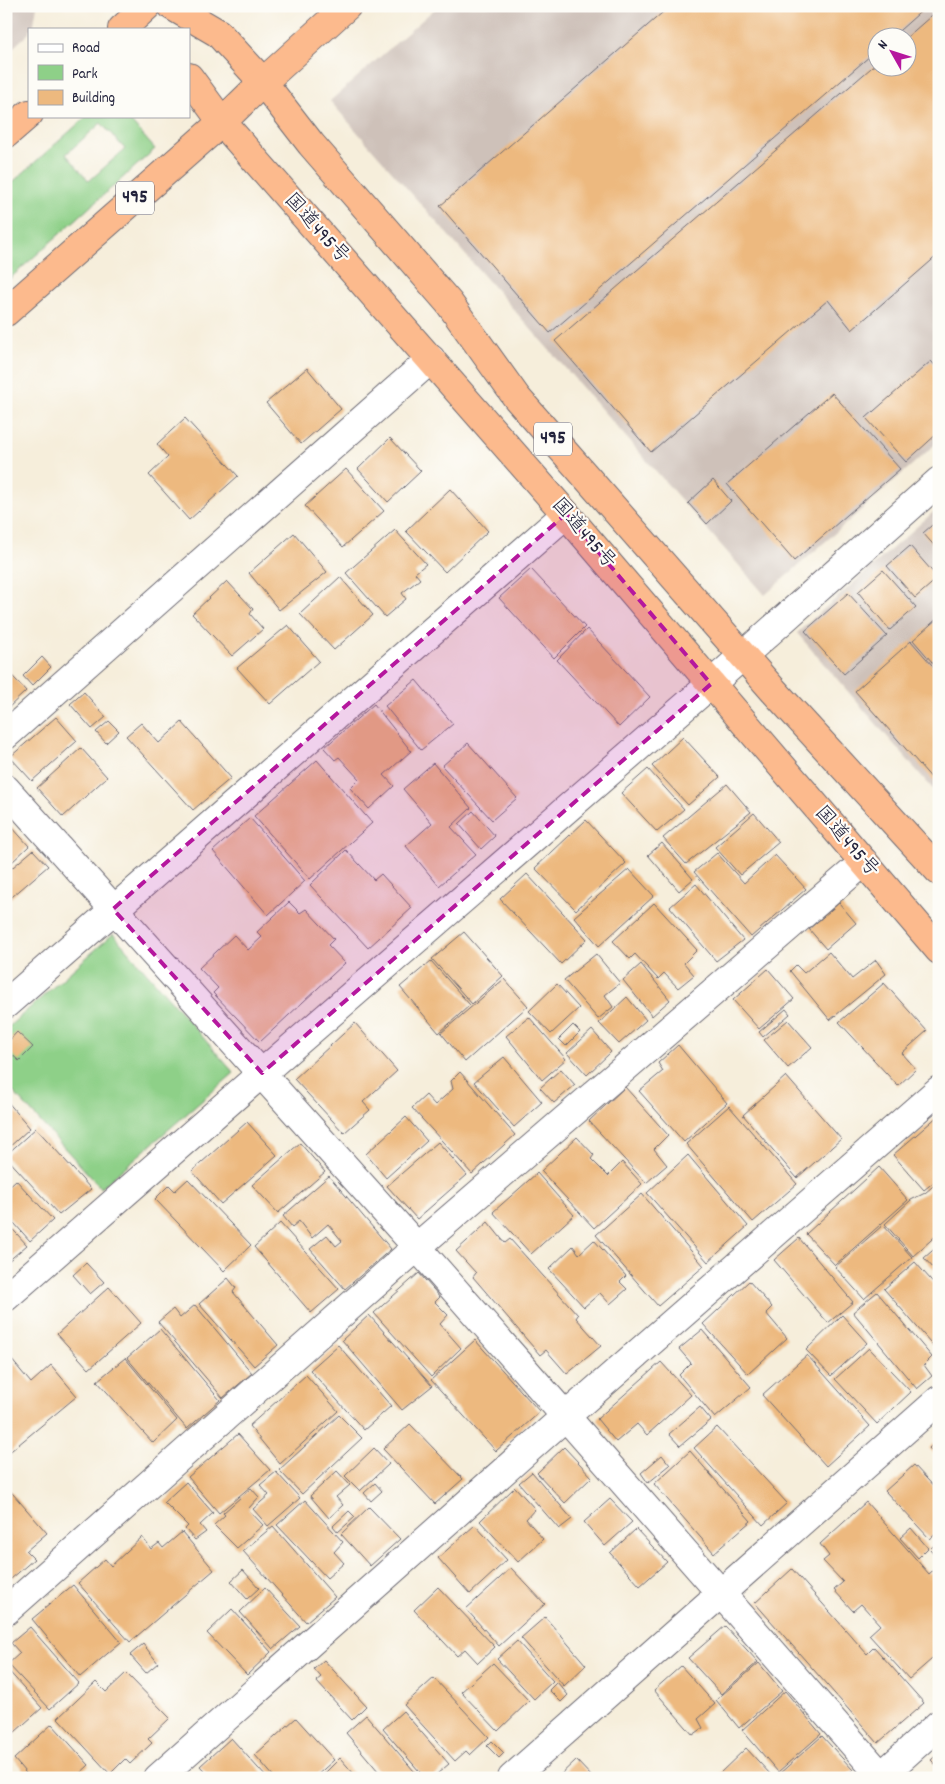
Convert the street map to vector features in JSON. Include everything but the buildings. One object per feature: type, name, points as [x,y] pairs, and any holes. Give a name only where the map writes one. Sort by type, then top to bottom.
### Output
[{"type":"highway","points":[[123,28],[147,6]]},
{"type":"highway","points":[[160,6],[168,28]]},
{"type":"highway","name":"国道495号","points":[[172,6],[218,34],[263,82],[311,144],[449,303],[517,398],[744,656],[939,871]]},
{"type":"highway","points":[[263,82],[347,6]]},
{"type":"highway","name":"国道495号","points":[[190,77],[222,122],[566,514],[939,950]]},
{"type":"highway","name":"495","points":[[6,312],[222,122],[263,82]]},
{"type":"highway","points":[[6,134],[28,115]]},
{"type":"street","points":[[6,735],[431,360]]},
{"type":"street","points":[[6,1297],[744,656],[939,481]]},
{"type":"street","points":[[6,1004],[566,514]]},
{"type":"street","points":[[6,789],[417,1246],[881,1777],[939,1724]]},
{"type":"street","points":[[6,1611],[417,1246],[864,862]]},
{"type":"street","points":[[158,1778],[566,1416],[939,1090]]},
{"type":"street","points":[[512,1778],[939,1400]]},
{"type":"highlighted area","points":[[566,514],[711,684],[262,1073],[113,909]]},
{"type":"shaded area","points":[[6,6],[37,6],[33,28],[28,28],[28,34],[6,54]]},
{"type":"shaded area","points":[[438,6],[939,6],[939,441],[765,595],[330,101]]},
{"type":"shaded area","points":[[939,507],[939,796],[797,633]]},
{"type":"green space","points":[[85,118],[128,118],[155,149],[6,282],[6,188]],"holes":[[[101,123],[125,149],[89,181],[66,154]]]},
{"type":"green space","points":[[113,934],[234,1073],[101,1188],[6,1084],[6,1029]]}]
